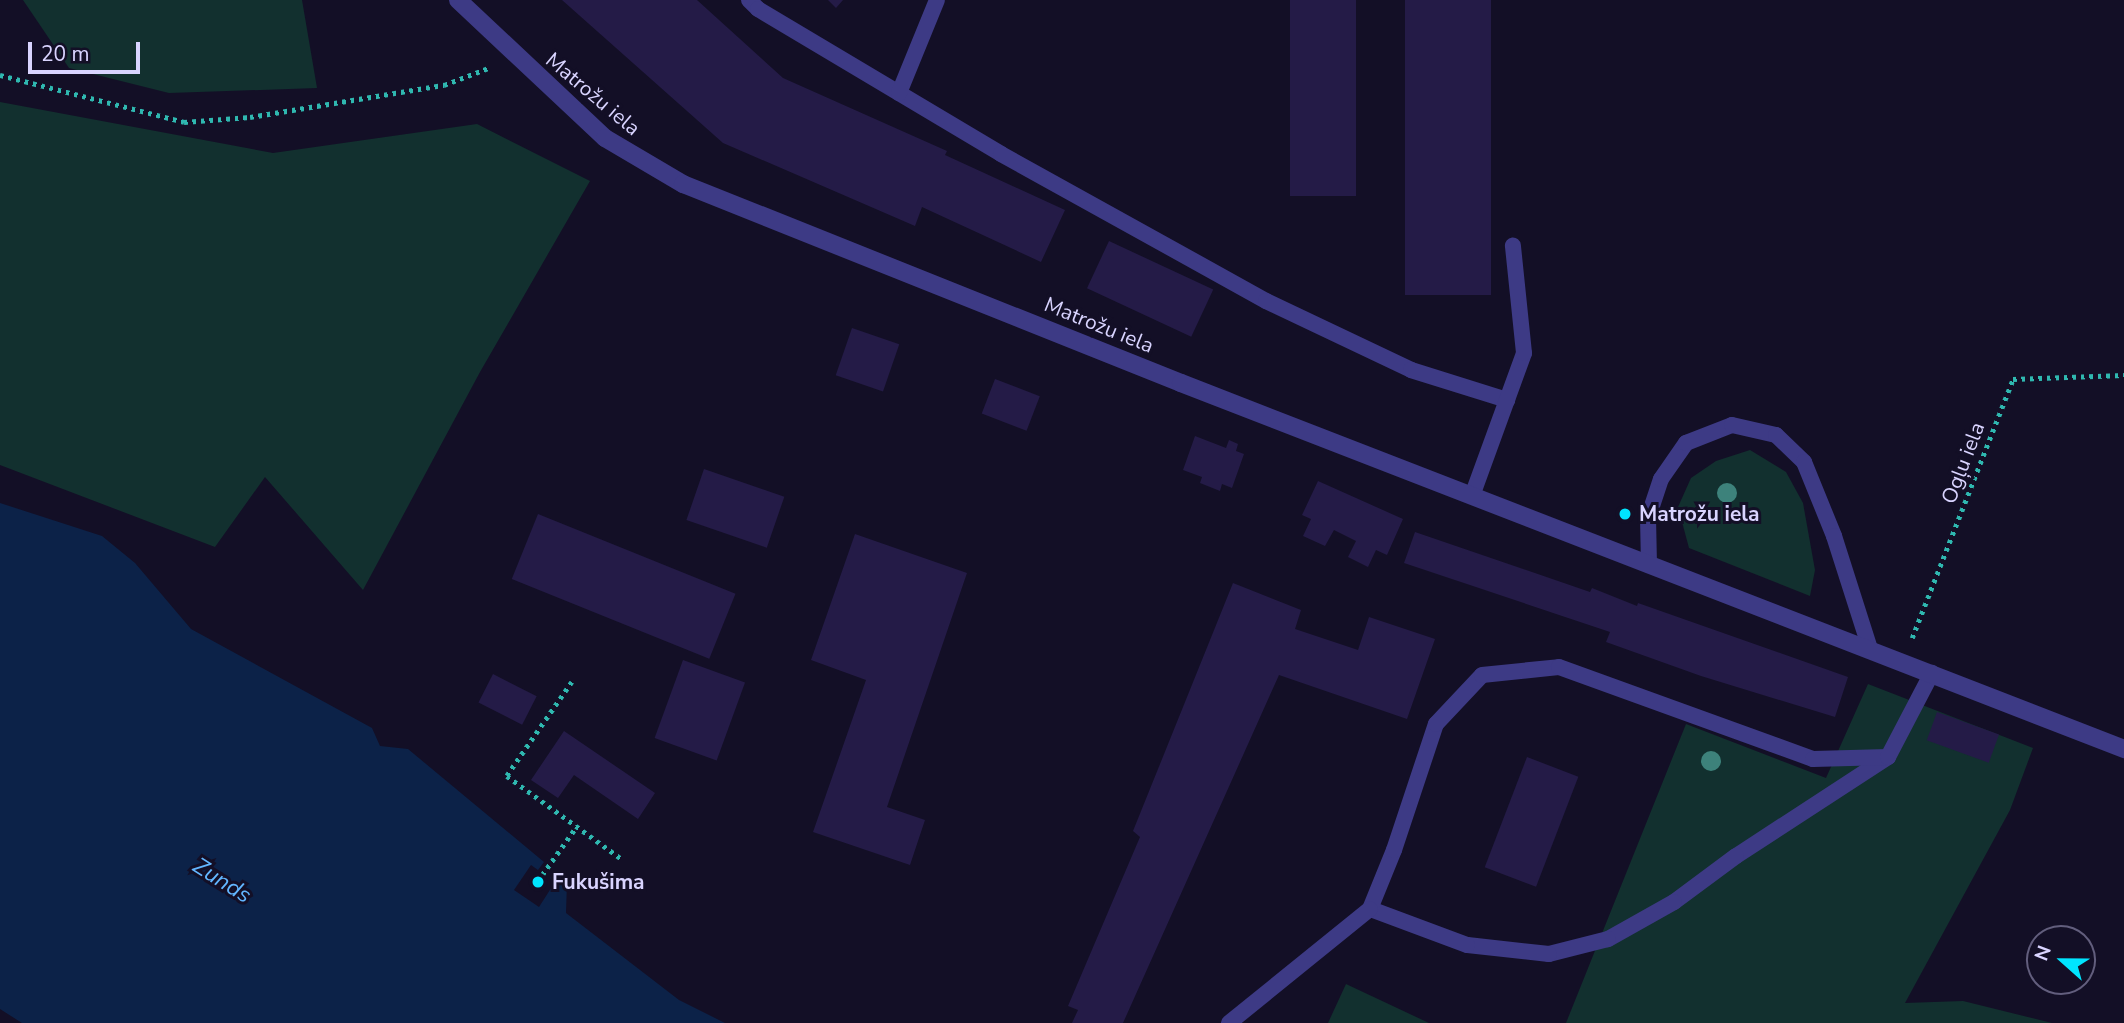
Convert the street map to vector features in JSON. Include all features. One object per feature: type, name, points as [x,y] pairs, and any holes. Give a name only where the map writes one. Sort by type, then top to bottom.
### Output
[{"type":"street","name":"Matrožu iela","points":[[458,0],[513,55],[605,138],[683,184],[1472,496],[2124,749]]},
{"type":"lane","points":[[749,0],[758,9],[1001,154],[1266,301],[1411,370],[1507,400]]},
{"type":"lane","points":[[899,93],[937,0]]},
{"type":"lane","points":[[1472,496],[1524,353],[1513,246]]},
{"type":"lane","points":[[1649,565],[1648,519],[1661,479],[1686,443],[1732,425],[1776,435],[1804,462],[1834,536],[1870,649]]},
{"type":"lane","points":[[1229,1023],[1370,909],[1394,850],[1436,724],[1482,675],[1559,667],[1813,758],[1888,757]]},
{"type":"lane","points":[[1370,909],[1467,945],[1549,954],[1608,939],[1674,902],[1736,856],[1888,757],[1931,673]]},
{"type":"path","points":[[0,75],[184,122],[250,117],[444,85],[479,74],[513,55]]},
{"type":"path","name":"Ogļu iela","points":[[1903,662],[2013,379],[2124,375]]},
{"type":"path","points":[[572,682],[507,776],[623,860]]},
{"type":"path","points":[[542,875],[577,826]]},
{"type":"green space","points":[[23,0],[302,0],[317,88],[169,93],[69,68]]},
{"type":"green space","points":[[0,102],[273,153],[477,124],[590,181],[480,372],[363,590],[265,477],[215,547],[0,465]]},
{"type":"green space","points":[[1750,450],[1786,472],[1803,503],[1815,570],[1810,596],[1689,548],[1678,507],[1691,478],[1716,461]]},
{"type":"green space","points":[[1868,684],[2033,748],[2010,810],[1905,1003],[1963,1001],[2052,1023],[1566,1023],[1686,724],[1826,778]]},
{"type":"green space","points":[[1346,984],[1429,1023],[1328,1023]]},
{"type":"water","name":"Zunds","points":[[0,503],[102,536],[135,563],[191,629],[372,728],[380,746],[408,749],[544,862],[538,870],[531,865],[514,890],[539,907],[555,882],[550,878],[555,872],[567,882],[566,913],[679,1000],[725,1023],[22,1023],[0,1009]]},
{"type":"building","points":[[562,0],[697,0],[783,78],[947,151],[945,155],[1065,210],[1041,262],[922,207],[915,226],[723,143]]},
{"type":"building","points":[[828,0],[843,0],[836,8]]},
{"type":"building","points":[[1290,0],[1356,0],[1356,196],[1290,196]]},
{"type":"building","points":[[1405,0],[1491,0],[1491,295],[1405,295]]},
{"type":"building","points":[[1109,241],[1213,290],[1191,337],[1087,288]]},
{"type":"building","points":[[852,328],[899,344],[883,392],[836,375]]},
{"type":"building","points":[[995,379],[1040,396],[1027,431],[982,414]]},
{"type":"building","points":[[1195,436],[1226,448],[1229,440],[1238,444],[1236,451],[1244,454],[1232,488],[1222,484],[1220,491],[1200,483],[1202,477],[1183,470]]},
{"type":"building","points":[[704,469],[784,497],[767,548],[686,520]]},
{"type":"building","points":[[1318,481],[1403,519],[1387,555],[1376,550],[1368,567],[1348,557],[1356,541],[1334,530],[1325,546],[1303,536],[1311,519],[1302,515]]},
{"type":"building","points":[[538,514],[735,594],[709,659],[512,579]]},
{"type":"building","points":[[1415,532],[1590,592],[1592,588],[1637,606],[1638,603],[1848,677],[1835,717],[1701,676],[1606,642],[1610,632],[1404,563]]},
{"type":"building","points":[[855,534],[967,573],[887,807],[925,820],[910,865],[813,832],[866,680],[811,660]]},
{"type":"building","points":[[1233,583],[1301,610],[1295,629],[1358,650],[1369,617],[1435,639],[1407,719],[1279,675],[1123,1023],[1072,1023],[1078,1010],[1068,1006],[1140,837],[1133,831]]},
{"type":"building","points":[[683,660],[745,683],[717,761],[655,738]]},
{"type":"building","points":[[493,674],[537,696],[522,725],[478,703]]},
{"type":"building","points":[[1937,712],[1999,735],[1989,763],[1927,740]]},
{"type":"building","points":[[564,731],[655,793],[638,819],[574,775],[558,798],[531,780]]},
{"type":"building","points":[[1527,757],[1578,777],[1536,887],[1485,867]]},
{"type":"place","name":"Matrožu iela","points":[[1625,514]]},
{"type":"place","name":"Fukušima","points":[[538,882]]}]
